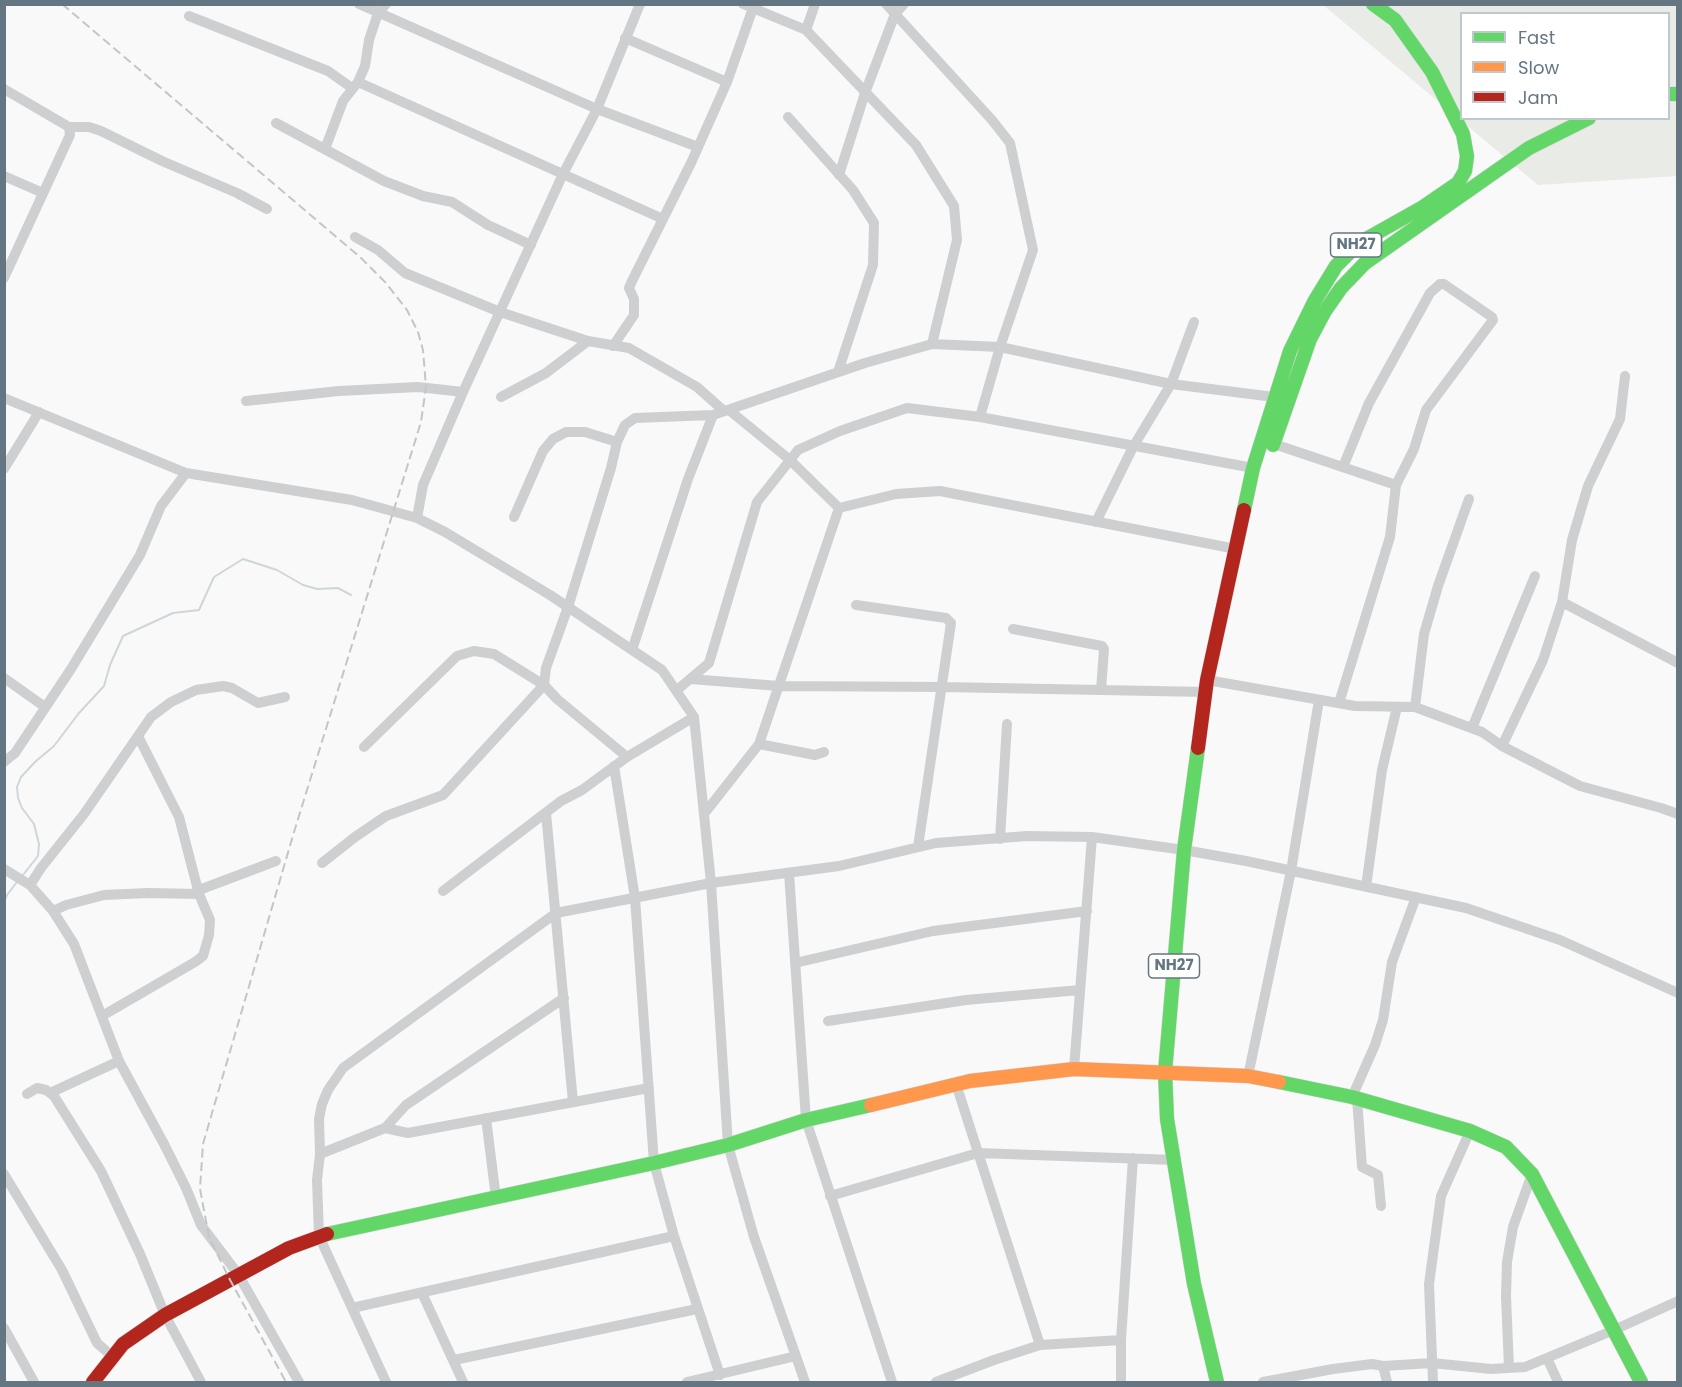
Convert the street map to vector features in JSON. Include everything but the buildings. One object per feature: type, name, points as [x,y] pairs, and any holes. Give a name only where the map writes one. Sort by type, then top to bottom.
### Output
[{"type":"main road","name":"NH27","points":[[1217,1383],[1194,1284],[1167,1119],[1165,1072],[1184,850],[1207,686],[1230,568],[1253,468],[1274,397],[1290,351],[1314,302],[1336,266],[1359,243],[1444,194],[1458,183],[1465,171],[1467,156],[1463,134],[1432,72],[1395,20],[1372,4]]},
{"type":"main road","name":"NH27","points":[[1236,549],[1250,522],[1310,339],[1341,288],[1365,263],[1529,148],[1584,120]]},
{"type":"main road","points":[[93,1383],[123,1344],[165,1315],[238,1274],[289,1248],[319,1236],[654,1163],[728,1145],[806,1120],[956,1084],[1074,1069],[1248,1076],[1354,1098],[1470,1131],[1506,1147],[1532,1174],[1641,1383]]},
{"type":"street","points":[[359,4],[382,9],[597,109],[698,147]]},
{"type":"street","points":[[417,518],[423,485],[463,392],[563,174],[597,109],[640,4]]},
{"type":"street","points":[[806,30],[815,4]]},
{"type":"street","points":[[886,4],[993,120],[1010,143],[1033,250],[1000,347],[980,417]]},
{"type":"street","points":[[839,175],[895,14],[904,4]]},
{"type":"street","points":[[613,346],[634,315],[634,299],[630,288],[727,82],[748,6],[806,30],[916,145],[954,207],[957,240],[932,344]]},
{"type":"street","points":[[325,149],[343,101],[365,66],[369,40],[382,9]]},
{"type":"street","points":[[189,16],[328,71],[355,85],[663,219]]},
{"type":"street","points":[[625,38],[727,82]]},
{"type":"street","points":[[4,89],[69,127],[88,127],[101,131],[267,209]]},
{"type":"street","points":[[788,117],[853,190],[874,223],[873,265],[838,372]]},
{"type":"street","points":[[276,123],[384,181],[423,196],[452,202],[488,225],[531,245]]},
{"type":"street","points":[[4,278],[8,258],[43,193],[70,135],[69,127]]},
{"type":"street","points":[[4,176],[43,193]]},
{"type":"street","points":[[355,237],[378,250],[405,273],[501,312],[588,341],[629,348],[697,387],[722,412],[790,460],[839,508]]},
{"type":"street","points":[[1339,704],[1390,537],[1396,485],[1414,449],[1426,410],[1493,320],[1492,317],[1444,284],[1440,284],[1430,292],[1369,403],[1343,467]]},
{"type":"street","points":[[1096,522],[1133,447],[1171,384],[1194,321]]},
{"type":"street","points":[[501,397],[546,373],[588,341]]},
{"type":"street","points":[[322,863],[386,816],[443,795],[544,685],[546,668],[568,607],[617,442],[625,425],[635,418],[722,412],[838,372],[932,344],[1000,347],[1171,384],[1274,397]]},
{"type":"street","points":[[1502,746],[1543,660],[1562,602],[1572,540],[1588,486],[1620,419],[1625,376]]},
{"type":"street","points":[[246,402],[339,391],[426,387],[463,392]]},
{"type":"street","points":[[4,398],[186,473],[352,500],[417,518],[445,532],[568,607],[662,670],[694,717],[711,883],[728,1145],[754,1237],[805,1383]]},
{"type":"street","points":[[677,690],[708,663],[757,502],[798,450],[840,431],[907,408],[980,417],[1253,468]]},
{"type":"street","points":[[4,469],[39,412]]},
{"type":"street","points":[[632,650],[688,479],[722,412]]},
{"type":"street","points":[[514,517],[543,451],[553,439],[566,432],[585,432],[617,442]]},
{"type":"street","points":[[1274,444],[1396,485]]},
{"type":"street","points":[[4,762],[15,753],[71,669],[140,555],[161,506],[186,473]]},
{"type":"street","points":[[839,508],[896,494],[940,490],[1236,549]]},
{"type":"street","points":[[1415,707],[1427,623],[1468,499]]},
{"type":"street","points":[[704,814],[759,744],[839,508]]},
{"type":"street","points":[[1472,728],[1535,576]]},
{"type":"street","points":[[1562,602],[1677,663]]},
{"type":"street","points":[[856,605],[946,618],[951,623],[918,848]]},
{"type":"street","points":[[1013,629],[1102,646],[1104,649],[1101,690]]},
{"type":"street","points":[[363,747],[457,656],[474,651],[494,654],[544,685],[557,699],[627,757]]},
{"type":"street","points":[[4,678],[45,706]]},
{"type":"street","points":[[690,679],[779,686],[1101,690],[1207,686],[1355,706],[1415,707],[1482,732],[1502,746],[1580,786],[1677,814]]},
{"type":"street","points":[[23,881],[41,868],[84,814],[151,717],[171,702],[196,690],[223,686],[232,688],[258,702],[285,697]]},
{"type":"street","points":[[1248,1076],[1292,871],[1319,700]]},
{"type":"street","points":[[1366,886],[1382,770],[1397,707]]},
{"type":"street","points":[[443,891],[561,801],[582,790],[627,757],[694,717]]},
{"type":"street","points":[[1000,838],[1007,724]]},
{"type":"street","points":[[102,1016],[203,956],[209,935],[210,920],[199,892],[179,817],[138,736]]},
{"type":"street","points":[[759,744],[815,755],[824,752]]},
{"type":"street","points":[[614,766],[635,898],[654,1163],[674,1236],[720,1375]]},
{"type":"street","points":[[546,813],[573,1102]]},
{"type":"street","points":[[1074,1069],[1092,837]]},
{"type":"street","points":[[386,1383],[319,1236],[317,1180],[320,1154],[319,1119],[322,1104],[328,1090],[343,1068],[556,913],[711,883],[839,866],[936,843],[1000,838],[1092,837],[1184,850],[1466,908],[1560,940],[1677,993]]},
{"type":"street","points":[[53,911],[66,905],[104,895],[199,892],[276,861]]},
{"type":"street","points":[[4,869],[23,881],[53,911],[74,944],[119,1061],[164,1144],[201,1225],[238,1274],[299,1383]]},
{"type":"street","points":[[789,873],[806,1120],[892,1383]]},
{"type":"street","points":[[1381,1206],[1378,1175],[1362,1167],[1354,1098],[1383,1020],[1392,962],[1416,897]]},
{"type":"street","points":[[795,963],[933,931],[1087,911]]},
{"type":"street","points":[[828,1021],[966,1000],[1080,990]]},
{"type":"street","points":[[320,1154],[385,1128],[406,1105],[564,999]]},
{"type":"street","points":[[50,1093],[119,1061]]},
{"type":"street","points":[[956,1084],[1040,1345]]},
{"type":"street","points":[[27,1094],[37,1088],[50,1093],[100,1171],[140,1254],[165,1315],[201,1383]]},
{"type":"street","points":[[385,1128],[408,1133],[649,1088]]},
{"type":"street","points":[[486,1118],[496,1198]]},
{"type":"street","points":[[1433,1383],[1429,1284],[1441,1196],[1470,1131]]},
{"type":"street","points":[[830,1196],[978,1153],[1174,1160]]},
{"type":"street","points":[[1121,1383],[1121,1340],[1133,1158]]},
{"type":"street","points":[[4,1174],[62,1270],[97,1343],[113,1357]]},
{"type":"street","points":[[1509,1368],[1507,1262],[1513,1227],[1532,1174]]},
{"type":"street","points":[[352,1308],[674,1236]]},
{"type":"street","points":[[422,1293],[464,1383]]},
{"type":"street","points":[[1263,1383],[1308,1378],[1372,1364],[1383,1366],[1432,1363],[1491,1369],[1525,1367],[1677,1301]]},
{"type":"street","points":[[454,1360],[697,1309]]},
{"type":"street","points":[[4,1328],[34,1383]]},
{"type":"street","points":[[936,1383],[1040,1345],[1121,1340]]},
{"type":"street","points":[[687,1383],[796,1356]]},
{"type":"street","points":[[1547,1358],[1558,1383]]},
{"type":"street","points":[[1383,1366],[1387,1383]]},
{"type":"shaded area","points":[[1323,5],[1677,5],[1677,176],[1538,185],[1460,120],[1670,120],[1670,12],[1460,12],[1460,120]]},
{"type":"waterway","points":[[23,875],[38,856],[39,844],[34,824],[22,808],[18,798],[17,787],[21,777],[54,746],[79,713],[104,686],[110,665],[123,636],[173,613],[199,610],[214,577],[243,559],[277,570],[303,585],[317,589],[338,588],[351,595]]},
{"type":"waterway","points":[[4,902],[17,882]]},
{"type":"railway","points":[[62,4],[360,257],[386,283],[407,310],[418,332],[423,350],[426,387],[421,422],[294,832],[203,1144],[200,1189],[209,1237],[286,1382]]},
{"type":"traffic: fast","points":[[1244,510],[1253,468],[1290,351],[1314,302],[1336,266],[1359,243],[1423,207],[1458,183],[1465,171],[1467,156],[1463,134],[1432,72],[1395,20],[1373,4]]},
{"type":"traffic: fast","points":[[1670,94],[1678,94]]},
{"type":"traffic: fast","points":[[1273,445],[1310,339],[1341,288],[1365,263],[1529,148],[1585,120]]},
{"type":"traffic: fast","points":[[1198,748],[1184,850],[1165,1072],[1167,1119],[1194,1284],[1217,1382]]},
{"type":"traffic: fast","points":[[1279,1082],[1352,1097],[1470,1131],[1506,1147],[1532,1174],[1641,1382]]},
{"type":"traffic: fast","points":[[327,1234],[654,1163],[728,1145],[806,1120],[871,1105]]},
{"type":"traffic: slow","points":[[871,1105],[970,1081],[1074,1069],[1248,1076],[1279,1082]]},
{"type":"traffic: jam","points":[[1198,748],[1207,680],[1244,510]]},
{"type":"traffic: jam","points":[[93,1382],[123,1344],[165,1315],[289,1248],[327,1234]]}]
